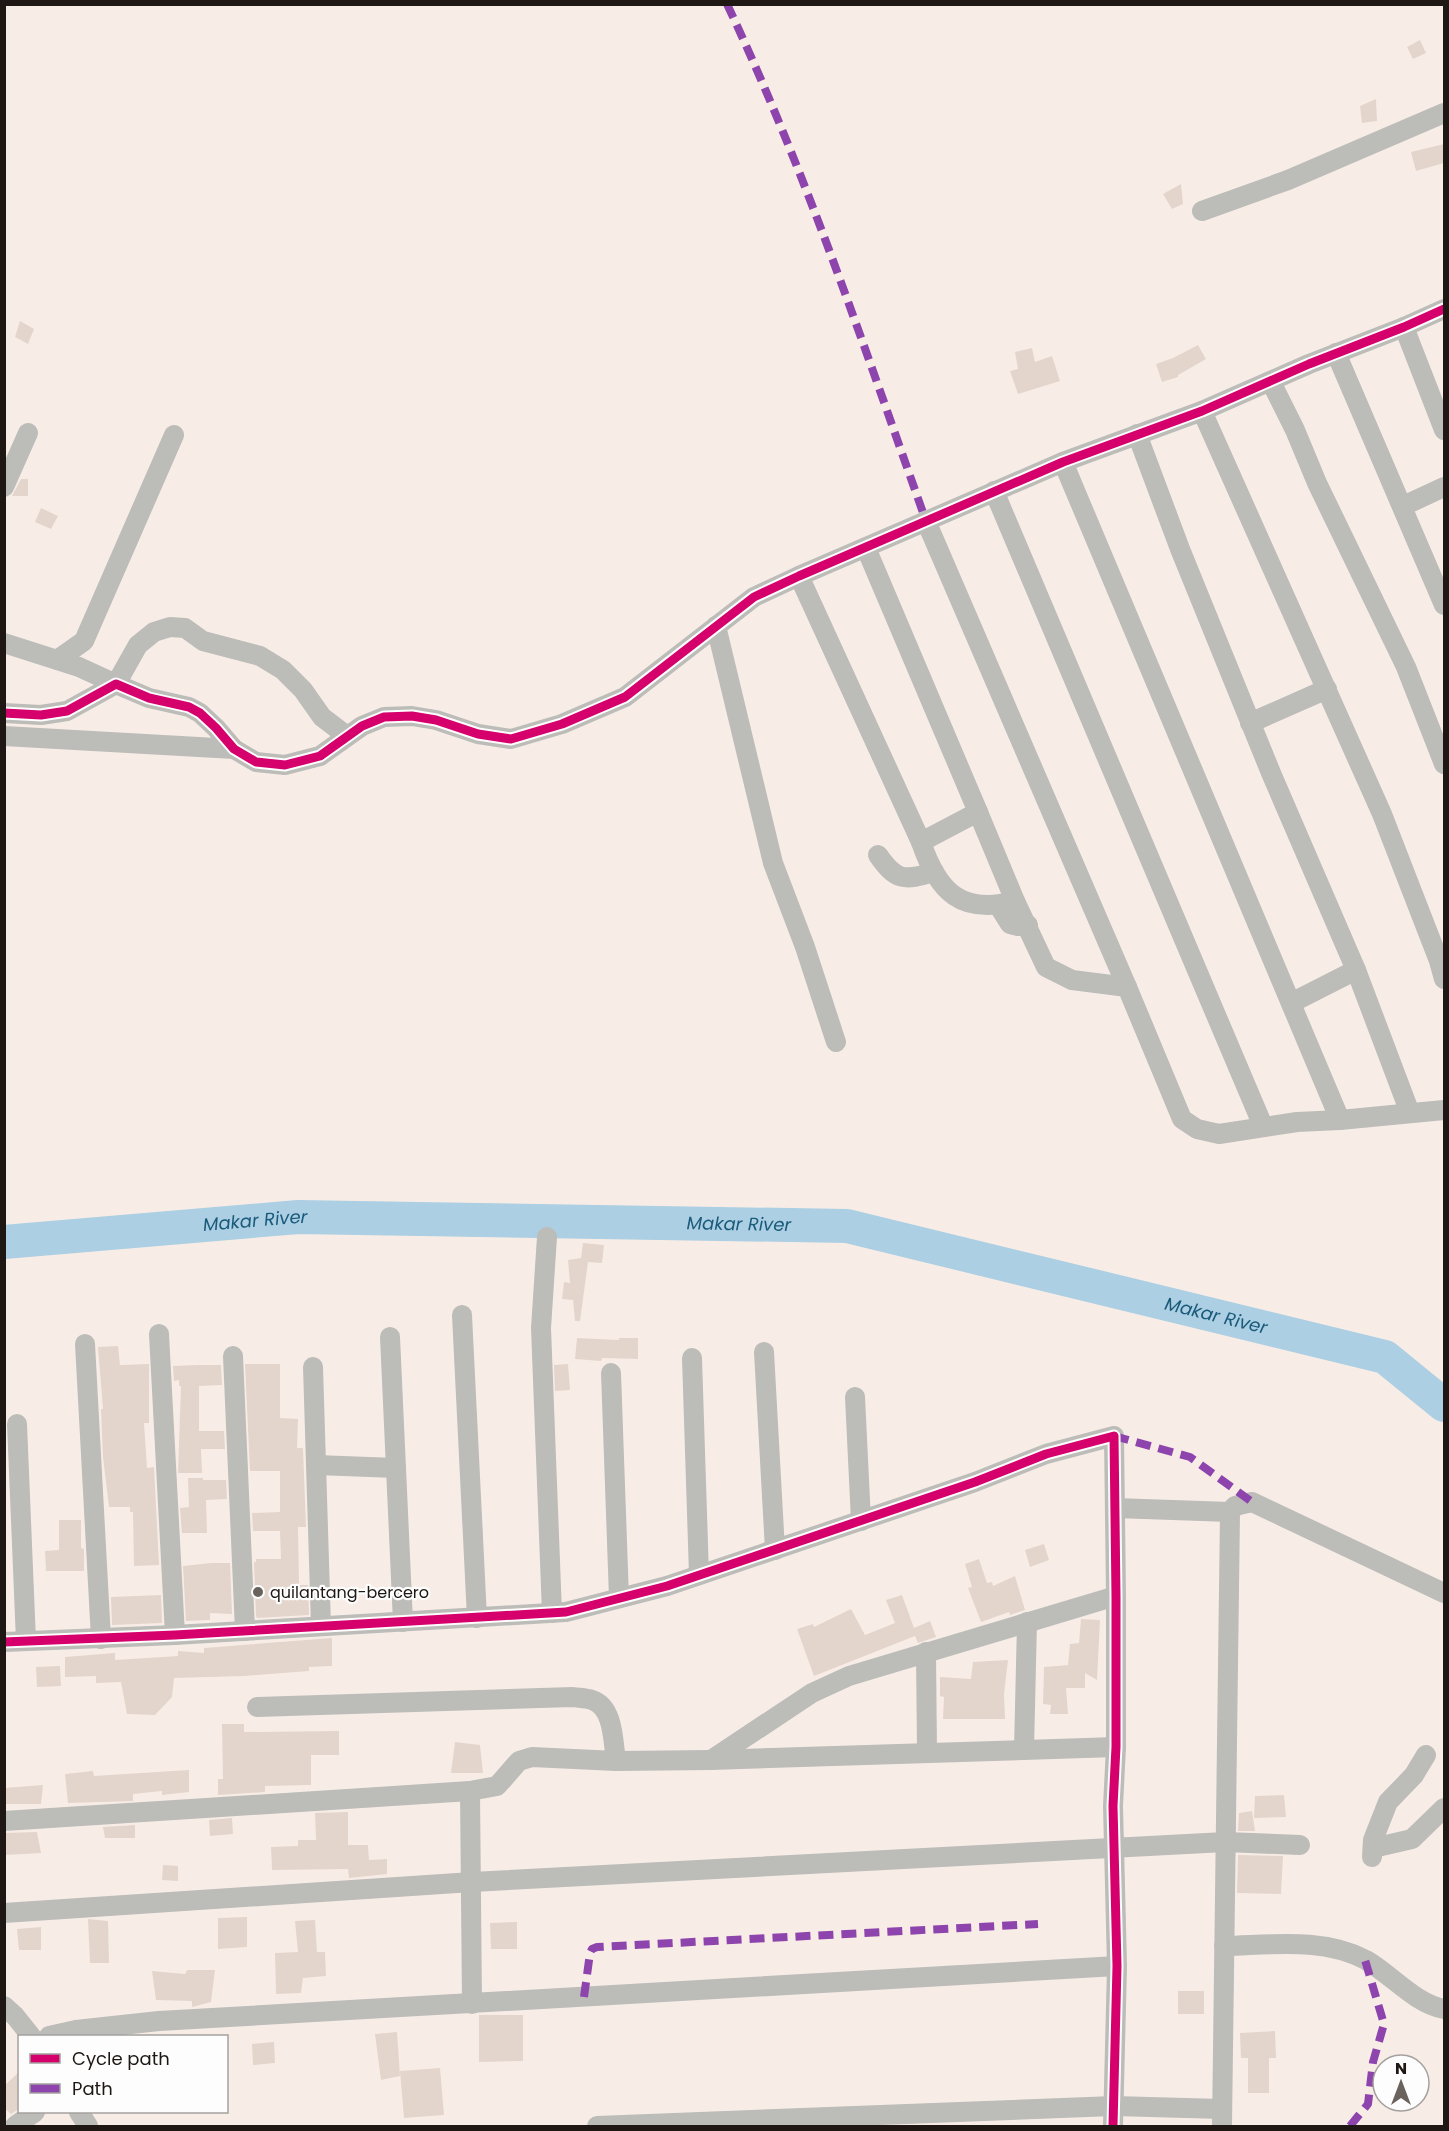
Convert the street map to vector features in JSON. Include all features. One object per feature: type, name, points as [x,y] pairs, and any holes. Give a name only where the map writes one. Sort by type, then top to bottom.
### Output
[{"type":"street","points":[[1202,211],[1288,180],[1444,113]]},
{"type":"street","points":[[4,643],[79,667],[149,698],[189,707],[200,713],[234,748],[256,762],[285,765],[320,756],[362,726],[384,717],[412,716],[436,720],[478,734],[511,739],[562,724],[625,697],[754,597],[799,576],[994,490],[1202,411],[1444,309]]},
{"type":"street","points":[[1404,327],[1444,430]]},
{"type":"street","points":[[1336,353],[1444,605]]},
{"type":"street","points":[[1271,382],[1406,667],[1444,764]]},
{"type":"street","points":[[1202,411],[1382,814],[1440,961],[1444,978]]},
{"type":"street","points":[[4,487],[28,433]]},
{"type":"street","points":[[1137,434],[1180,549],[1250,723],[1356,970],[1410,1113]]},
{"type":"street","points":[[57,660],[84,642],[174,435]]},
{"type":"street","points":[[1063,462],[1340,1120]]},
{"type":"street","points":[[1403,506],[1444,488]]},
{"type":"street","points":[[994,490],[1263,1126]]},
{"type":"street","points":[[926,521],[1182,1119],[1197,1129],[1219,1134],[1297,1122],[1444,1110]]},
{"type":"street","points":[[866,548],[978,812],[1007,903],[1028,925],[1046,967],[1072,980],[1127,987]]},
{"type":"street","points":[[799,576],[934,872],[945,890],[963,900],[984,905],[1007,903]]},
{"type":"street","points":[[716,626],[773,863],[805,947],[836,1042]]},
{"type":"street","points":[[4,713],[41,715],[67,711],[116,684],[138,645],[154,632],[170,627],[185,628],[203,641],[260,656],[283,669],[303,690],[322,717],[347,736]]},
{"type":"street","points":[[1250,723],[1327,689]]},
{"type":"street","points":[[4,736],[234,748]]},
{"type":"street","points":[[921,842],[978,812]]},
{"type":"street","points":[[878,855],[890,871],[899,876],[917,877],[934,872]]},
{"type":"street","points":[[1291,1003],[1356,970]]},
{"type":"street","points":[[547,1237],[541,1328],[552,1613]]},
{"type":"street","points":[[462,1315],[477,1618]]},
{"type":"street","points":[[159,1334],[175,1635]]},
{"type":"street","points":[[390,1336],[403,1622]]},
{"type":"street","points":[[85,1344],[101,1639]]},
{"type":"street","points":[[764,1352],[775,1550]]},
{"type":"street","points":[[233,1356],[245,1631]]},
{"type":"street","points":[[692,1358],[699,1575]]},
{"type":"street","points":[[312,1367],[321,1626]]},
{"type":"street","points":[[611,1373],[620,1598]]},
{"type":"street","points":[[855,1397],[861,1521]]},
{"type":"street","points":[[16,1424],[26,1641]]},
{"type":"street","points":[[4,1642],[101,1639],[566,1612],[699,1575],[975,1482],[1046,1454],[1114,1436],[1116,1746],[1113,1806],[1117,1966],[1113,2127]]},
{"type":"street","points":[[316,1465],[396,1468]]},
{"type":"street","points":[[597,2127],[1114,2106],[1222,2118],[1230,1512],[1235,1506],[1252,1502],[1444,1593]]},
{"type":"street","points":[[1115,1508],[1230,1512]]},
{"type":"street","points":[[711,1760],[812,1693],[849,1676],[1116,1596]]},
{"type":"street","points":[[1024,1750],[1027,1622]]},
{"type":"street","points":[[926,1652],[927,1753]]},
{"type":"street","points":[[257,1707],[573,1697],[594,1700],[605,1708],[608,1716],[616,1761]]},
{"type":"street","points":[[4,1821],[470,1791],[497,1786],[519,1761],[532,1757],[616,1761],[711,1760],[1116,1746]]},
{"type":"street","points":[[1426,1755],[1414,1775],[1388,1802],[1373,1840],[1372,1852],[1412,1839],[1444,1808]]},
{"type":"street","points":[[470,1791],[472,2004]]},
{"type":"street","points":[[4,1913],[472,1882],[1225,1842],[1300,1845]]},
{"type":"street","points":[[1224,1946],[1309,1944],[1341,1950],[1365,1960],[1414,1995],[1437,2008],[1444,2009]]},
{"type":"street","points":[[57,2035],[76,2030],[159,2021],[1117,1966]]},
{"type":"street","points":[[8,2015],[30,2035]]},
{"type":"street","points":[[15,2127],[34,2113]]},
{"type":"street","points":[[80,2113],[88,2127]]},
{"type":"building","points":[[1420,40],[1426,53],[1413,59],[1407,47]]},
{"type":"building","points":[[1376,99],[1377,121],[1362,123],[1360,106]]},
{"type":"building","points":[[1444,144],[1444,163],[1416,171],[1411,152]]},
{"type":"building","points":[[1181,184],[1183,204],[1172,209],[1163,194]]},
{"type":"building","points":[[20,321],[34,329],[28,344],[15,337]]},
{"type":"building","points":[[1198,345],[1206,359],[1178,377],[1162,382],[1156,364]]},
{"type":"building","points":[[1032,348],[1035,362],[1052,356],[1060,381],[1018,394],[1010,371],[1018,369],[1015,352]]},
{"type":"building","points":[[21,479],[28,479],[28,496],[12,496]]},
{"type":"building","points":[[41,508],[58,516],[51,529],[35,522]]},
{"type":"building","points":[[583,1243],[604,1245],[602,1263],[588,1262],[580,1321],[575,1321],[573,1300],[562,1299],[564,1282],[570,1283],[568,1260],[581,1258]]},
{"type":"building","points":[[577,1338],[619,1340],[619,1338],[638,1338],[638,1359],[602,1358],[601,1361],[575,1359]]},
{"type":"building","points":[[118,1346],[120,1365],[149,1364],[149,1423],[144,1423],[147,1468],[154,1467],[159,1565],[134,1566],[133,1512],[130,1512],[130,1507],[109,1507],[103,1457],[101,1409],[103,1409],[98,1347]]},
{"type":"building","points":[[245,1364],[280,1364],[280,1418],[298,1419],[297,1448],[303,1448],[306,1527],[298,1527],[299,1585],[308,1585],[309,1615],[257,1618],[256,1616],[254,1562],[256,1559],[281,1559],[280,1531],[253,1531],[252,1513],[280,1512],[280,1471],[250,1471]]},
{"type":"building","points":[[568,1364],[570,1390],[555,1391],[554,1365]]},
{"type":"building","points":[[221,1365],[222,1385],[199,1386],[199,1431],[224,1431],[225,1449],[201,1449],[202,1473],[178,1473],[181,1386],[179,1386],[179,1380],[174,1381],[173,1366]]},
{"type":"building","points":[[188,1478],[226,1480],[227,1499],[206,1500],[207,1533],[182,1533],[180,1508],[189,1507]]},
{"type":"building","points":[[59,1520],[81,1520],[84,1571],[46,1571],[45,1551],[59,1550]]},
{"type":"building","points":[[1044,1544],[1049,1560],[1030,1567],[1025,1550]]},
{"type":"building","points":[[979,1559],[987,1583],[992,1582],[993,1586],[1015,1576],[1025,1610],[1010,1615],[1009,1612],[981,1622],[968,1588],[972,1587],[965,1564]]},
{"type":"building","points":[[230,1563],[232,1614],[210,1613],[210,1620],[186,1621],[183,1566]]},
{"type":"building","points":[[161,1595],[162,1623],[112,1625],[111,1597]]},
{"type":"building","points":[[902,1595],[914,1628],[930,1621],[936,1637],[918,1643],[915,1636],[814,1676],[797,1629],[813,1624],[814,1627],[851,1609],[865,1635],[895,1623],[886,1600]]},
{"type":"building","points":[[1081,1619],[1100,1620],[1097,1680],[1085,1673],[1085,1688],[1066,1688],[1068,1714],[1050,1714],[1051,1705],[1043,1704],[1044,1667],[1068,1665],[1070,1644],[1079,1643]]},
{"type":"building","points":[[332,1638],[332,1666],[309,1667],[309,1671],[244,1676],[174,1678],[172,1697],[155,1715],[127,1714],[121,1682],[96,1683],[96,1676],[65,1677],[65,1657],[115,1653],[115,1660],[178,1656],[178,1651],[204,1653],[204,1648]]},
{"type":"building","points":[[1008,1660],[1004,1694],[1005,1719],[943,1719],[944,1697],[940,1696],[940,1677],[971,1679],[973,1662]]},
{"type":"building","points":[[60,1666],[61,1686],[37,1687],[36,1667]]},
{"type":"building","points":[[222,1724],[244,1724],[244,1732],[339,1731],[339,1755],[311,1755],[311,1785],[265,1786],[265,1792],[218,1795],[218,1779],[223,1779]]},
{"type":"building","points":[[455,1742],[480,1745],[483,1773],[451,1773]]},
{"type":"building","points":[[189,1770],[189,1792],[162,1795],[162,1791],[133,1794],[133,1801],[68,1803],[65,1774],[93,1771],[94,1776]]},
{"type":"building","points":[[43,1785],[41,1804],[4,1804],[4,1788]]},
{"type":"building","points":[[1284,1795],[1286,1817],[1254,1818],[1255,1796]]},
{"type":"building","points":[[1252,1811],[1255,1831],[1238,1831],[1239,1813]]},
{"type":"building","points":[[348,1812],[348,1845],[368,1845],[369,1860],[387,1859],[387,1874],[349,1878],[348,1869],[272,1870],[271,1847],[298,1846],[298,1840],[316,1840],[315,1813]]},
{"type":"building","points":[[232,1818],[233,1834],[210,1836],[209,1820]]},
{"type":"building","points":[[135,1825],[135,1838],[105,1838],[103,1827]]},
{"type":"building","points":[[37,1832],[41,1853],[4,1855],[4,1833]]},
{"type":"building","points":[[1238,1855],[1283,1856],[1281,1894],[1237,1893]]},
{"type":"building","points":[[163,1865],[178,1866],[178,1881],[162,1880]]},
{"type":"building","points":[[247,1917],[247,1947],[218,1949],[218,1918]]},
{"type":"building","points":[[88,1919],[108,1921],[109,1963],[90,1963]]},
{"type":"building","points":[[315,1920],[317,1952],[325,1952],[326,1976],[303,1978],[301,1993],[276,1994],[275,1953],[298,1952],[295,1921]]},
{"type":"building","points":[[517,1922],[517,1949],[491,1949],[490,1923]]},
{"type":"building","points":[[41,1927],[41,1950],[19,1950],[17,1929]]},
{"type":"building","points":[[187,1970],[215,1970],[211,2002],[192,2007],[192,2001],[156,2000],[152,1971],[185,1974]]},
{"type":"building","points":[[1178,1991],[1204,1991],[1204,2014],[1178,2014]]},
{"type":"building","points":[[479,2015],[523,2015],[523,2061],[479,2062]]},
{"type":"building","points":[[1275,2031],[1276,2058],[1269,2058],[1269,2093],[1248,2093],[1248,2058],[1241,2058],[1240,2033]]},
{"type":"building","points":[[397,2032],[400,2076],[381,2080],[375,2034]]},
{"type":"building","points":[[274,2042],[275,2063],[253,2065],[252,2044]]},
{"type":"building","points":[[440,2068],[444,2115],[404,2118],[400,2071]]},
{"type":"building","points":[[18,2073],[18,2109],[11,2114],[4,2108],[4,2086]]},
{"type":"waterway","name":"Makar River","points":[[4,1242],[298,1217],[847,1226],[1385,1357],[1444,1405]]},
{"type":"marked path","points":[[727,4],[783,131],[857,325],[926,521]]},
{"type":"marked path","points":[[1114,1436],[1190,1457],[1252,1502]]},
{"type":"marked path","points":[[584,1997],[590,1953],[597,1947],[1038,1924]]},
{"type":"marked path","points":[[1350,2126],[1368,2104],[1373,2062],[1384,2024],[1365,1960]]},
{"type":"cycle path","points":[[4,713],[41,715],[67,711],[116,684],[149,698],[189,707],[200,713],[234,749],[256,762],[285,765],[320,756],[362,726],[384,717],[412,716],[436,720],[478,734],[511,739],[562,724],[625,697],[754,597],[799,576],[1063,462],[1202,411],[1444,309]]},
{"type":"cycle path","points":[[4,1642],[175,1635],[566,1612],[667,1586],[975,1482],[1046,1454],[1114,1436],[1116,1747],[1113,1806],[1117,1966],[1113,2126]]},
{"type":"place","name":"quilantang-bercero","points":[[258,1592]]}]
